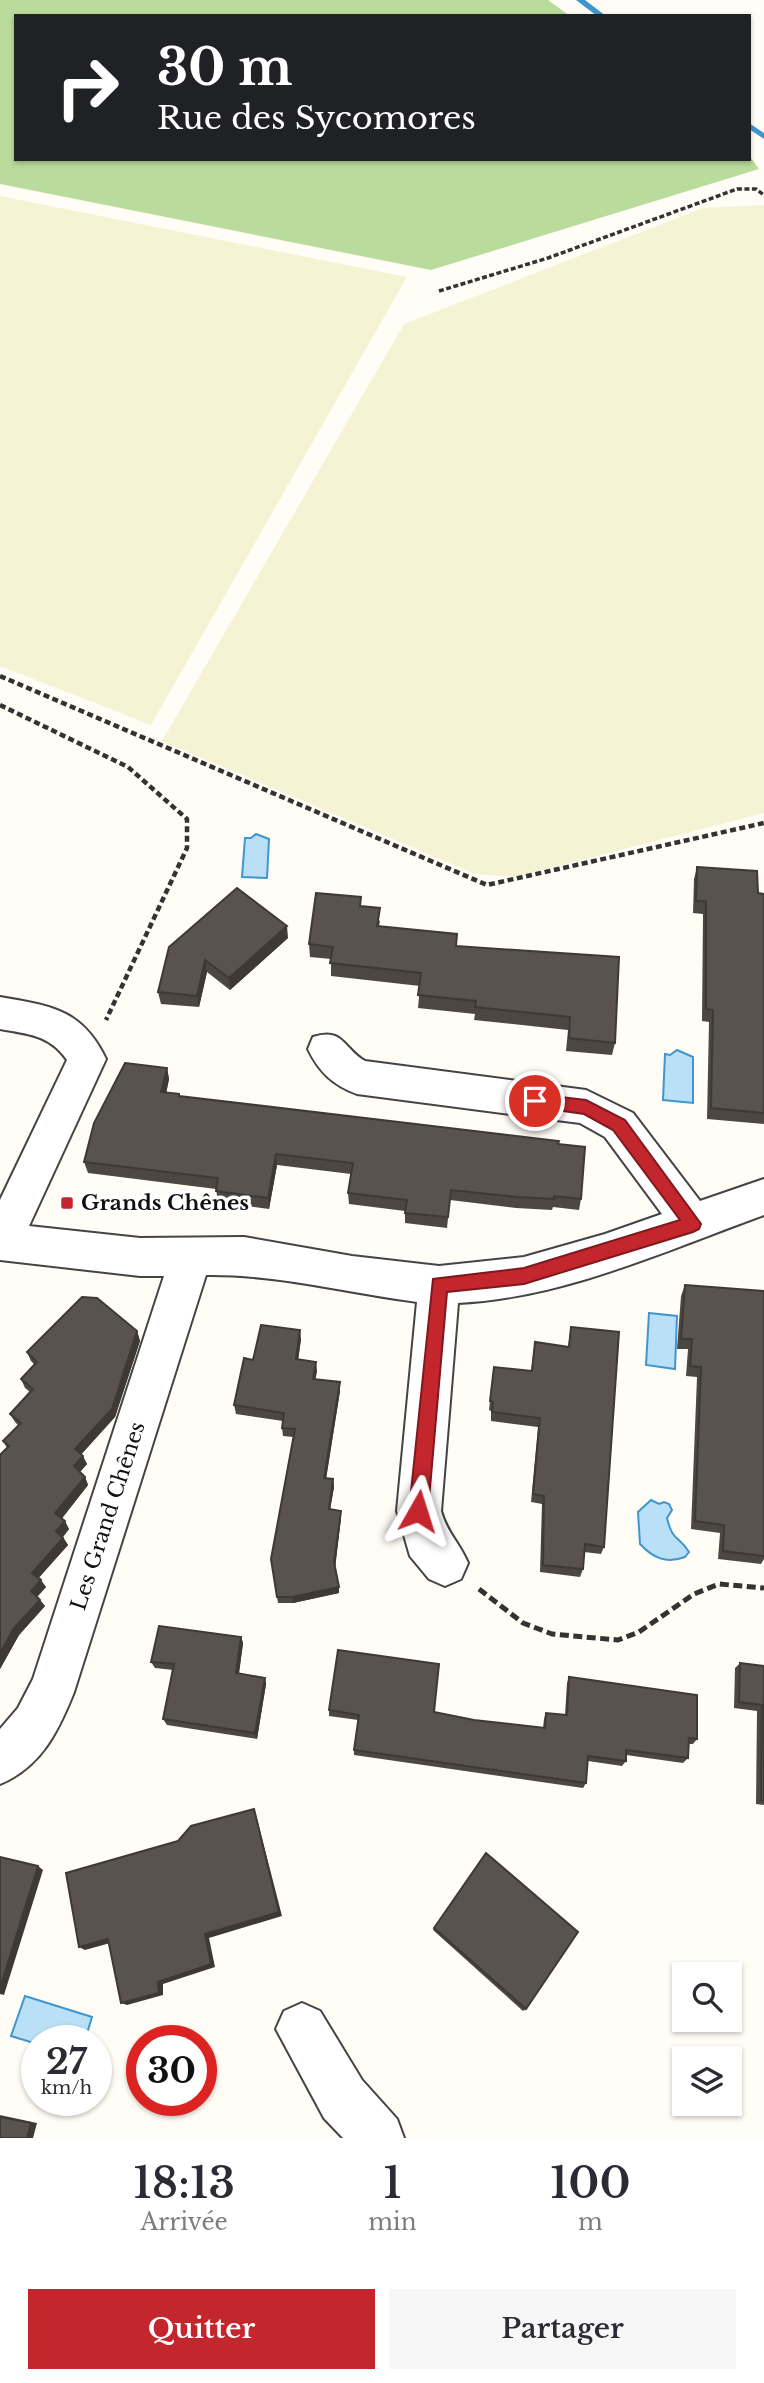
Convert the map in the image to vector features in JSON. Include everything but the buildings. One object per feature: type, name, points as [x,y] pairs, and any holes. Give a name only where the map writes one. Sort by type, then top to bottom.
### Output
[{"type":"street","points":[[0,1013],[56,1024],[75,1037],[87,1059],[1,1241],[140,1257],[244,1256],[352,1275],[439,1284],[524,1276],[693,1224],[764,1197]]},
{"type":"street","points":[[327,1049],[340,1066],[357,1077],[586,1107],[619,1125],[693,1224]]},
{"type":"street","name":"Les Grand Chênes","points":[[0,1760],[24,1742],[43,1712],[56,1679],[191,1256]]},
{"type":"street","points":[[439,1284],[418,1511],[426,1540],[445,1563]]},
{"type":"street","points":[[302,2029],[343,2099],[378,2138]]},
{"type":"path","points":[[439,291],[548,258],[737,189],[756,189],[764,195]]},
{"type":"path","points":[[0,676],[487,885],[764,823]]},
{"type":"path","points":[[0,705],[128,767],[187,819],[187,848],[87,1059]]},
{"type":"path","points":[[445,1563],[523,1623],[552,1634],[618,1640],[639,1632],[694,1594],[719,1584],[764,1588]]},
{"type":"shaded area","points":[[0,196],[407,277],[151,725],[0,666]]},
{"type":"shaded area","points":[[764,205],[764,813],[515,877],[475,874],[162,741],[404,324],[703,208]]},
{"type":"green space","points":[[0,0],[548,0],[567,14],[14,14],[14,161],[751,161],[751,158],[759,169],[431,270],[0,184]]},
{"type":"water","points":[[256,834],[269,839],[267,878],[242,877],[245,838]]},
{"type":"water","points":[[677,1050],[693,1057],[693,1103],[663,1100],[665,1054],[670,1055]]},
{"type":"water","points":[[649,1313],[677,1316],[675,1369],[646,1365]]},
{"type":"water","points":[[651,1500],[659,1504],[669,1504],[672,1510],[667,1518],[669,1526],[689,1552],[685,1557],[666,1560],[650,1553],[640,1544],[638,1512]]},
{"type":"water","points":[[25,1996],[92,2017],[90,2025],[21,2025],[21,2039],[11,2036]]},
{"type":"waterway","points":[[580,0],[599,14]]},
{"type":"waterway","points":[[751,127],[764,137]]},
{"type":"place","name":"Grands Chênes","points":[[67,1203]]},
{"type":"route","points":[[418,1511],[439,1284],[478,1283],[524,1276],[693,1224],[619,1125],[586,1107],[535,1101]]}]
